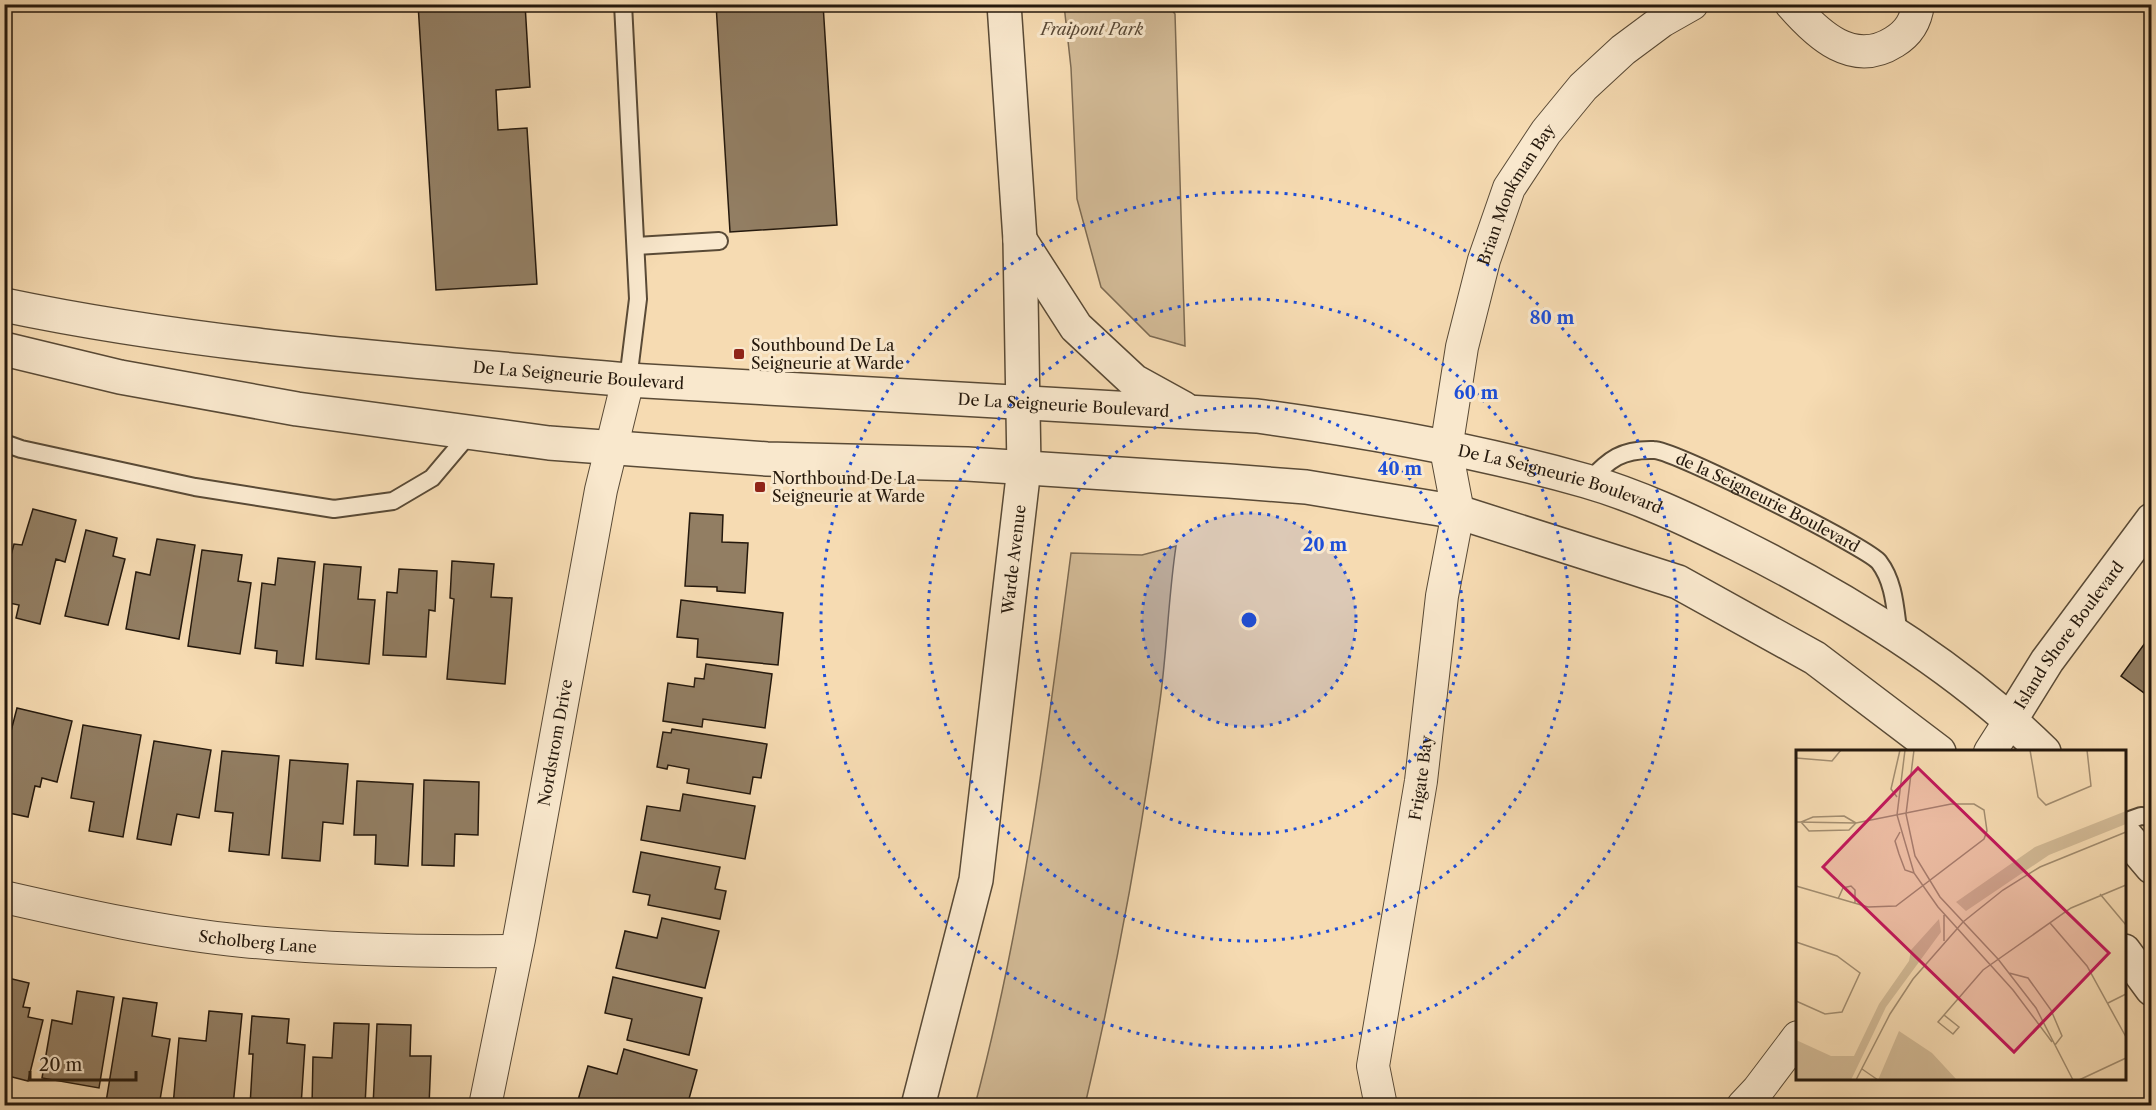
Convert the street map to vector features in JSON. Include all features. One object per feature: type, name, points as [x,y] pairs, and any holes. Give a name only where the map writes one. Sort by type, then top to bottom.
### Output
[{"type":"street","name":"Warde Avenue","points":[[918,1106],[976,880],[1024,468],[1020,240],[1004,4]]},
{"type":"street","name":"Brian Monkman Bay","points":[[1446,449],[1462,347],[1484,260],[1509,188],[1546,132],[1583,87],[1631,44],[1662,21],[1692,4]]},
{"type":"street","points":[[1791,4],[1809,24],[1836,44],[1863,54],[1886,48],[1905,36],[1916,17],[1918,4]]},
{"type":"street","points":[[1020,240],[1076,327],[1134,381],[1190,412]]},
{"type":"street","name":"De La Seigneurie Boulevard","points":[[4,305],[174,335],[628,380],[1257,416],[1360,430],[1588,482],[1687,520],[1788,570],[1899,637],[2011,719],[2042,750]]},
{"type":"street","points":[[4,349],[131,379],[297,409],[610,450],[1024,468],[1306,487],[1458,512],[1678,582],[1815,657],[1936,750]]},
{"type":"street","name":"Nordstrom Drive","points":[[485,1106],[610,450],[628,380]]},
{"type":"street","name":"Frigate Bay","points":[[1381,1106],[1373,1066],[1421,781],[1442,596],[1458,512],[1446,449]]},
{"type":"street","name":"Island Shore Boulevard","points":[[1991,750],[2047,661],[2151,520]]},
{"type":"street","points":[[2126,836],[2151,867]]},
{"type":"street","name":"Scholberg Lane","points":[[4,897],[145,926],[241,941],[347,949],[516,951]]},
{"type":"street","points":[[2126,954],[2151,989]]},
{"type":"street","points":[[1743,1106],[1796,1038]]},
{"type":"lane","points":[[623,4],[638,299],[628,380]]},
{"type":"lane","points":[[636,246],[719,241]]},
{"type":"lane","points":[[4,443],[195,487],[334,509],[393,501],[432,478],[470,433]]},
{"type":"lane","name":"de la Seigneurie Boulevard","points":[[1588,482],[1605,463],[1626,451],[1657,450],[1782,506],[1877,559],[1890,578],[1899,637]]},
{"type":"lane","points":[[2126,821],[2141,816],[2151,817]]},
{"type":"green space","name":"Fraipont Park","points":[[1064,5],[1168,5],[1175,14],[1185,346],[1150,336],[1101,287],[1077,199],[1071,68]]},
{"type":"green space","points":[[1176,546],[1162,688],[1144,808],[1117,957],[1085,1105],[975,1105],[1007,969],[1032,831],[1071,553],[1142,555]]},
{"type":"building","points":[[418,4],[525,4],[530,87],[496,90],[498,130],[527,128],[537,284],[436,290]]},
{"type":"building","points":[[716,4],[823,4],[837,225],[730,232]]},
{"type":"building","points":[[33,509],[76,520],[65,562],[56,559],[40,624],[16,618],[19,605],[4,602],[4,581],[14,544],[22,545]]},
{"type":"building","points":[[690,513],[723,515],[722,542],[748,543],[745,593],[717,591],[717,587],[685,586]]},
{"type":"building","points":[[86,530],[117,538],[113,556],[125,559],[108,625],[65,616]]},
{"type":"building","points":[[157,539],[195,545],[179,639],[126,629],[136,572],[150,575]]},
{"type":"building","points":[[202,550],[242,555],[238,581],[251,583],[240,654],[188,646]]},
{"type":"building","points":[[278,558],[315,562],[303,666],[276,663],[277,651],[255,648],[262,583],[275,585]]},
{"type":"building","points":[[452,561],[494,564],[491,597],[512,598],[505,684],[447,679],[454,599],[450,598]]},
{"type":"building","points":[[324,564],[361,567],[358,599],[375,600],[369,664],[316,659]]},
{"type":"building","points":[[399,569],[437,571],[435,611],[429,610],[426,657],[383,655],[387,592],[397,593]]},
{"type":"building","points":[[681,600],[783,613],[778,665],[697,657],[698,639],[677,637]]},
{"type":"building","points":[[2145,643],[2149,646],[2152,643],[2151,698],[2121,676]]},
{"type":"building","points":[[706,664],[772,674],[765,728],[703,719],[702,727],[663,721],[668,683],[694,687],[695,678],[704,679]]},
{"type":"building","points":[[17,708],[72,721],[57,782],[42,778],[40,787],[35,786],[28,817],[4,812],[4,758]]},
{"type":"building","points":[[83,725],[141,735],[123,837],[89,831],[94,802],[71,798]]},
{"type":"building","points":[[672,729],[767,744],[761,778],[753,777],[750,794],[687,783],[689,769],[668,765],[667,769],[657,767],[663,732],[671,733]]},
{"type":"building","points":[[154,741],[211,750],[199,818],[177,814],[171,845],[137,839]]},
{"type":"building","points":[[222,751],[279,756],[269,855],[229,851],[233,813],[215,811]]},
{"type":"building","points":[[290,760],[348,764],[343,824],[323,822],[320,861],[282,858]]},
{"type":"building","points":[[424,780],[479,782],[478,835],[455,834],[454,866],[422,865]]},
{"type":"building","points":[[357,781],[413,784],[408,866],[375,864],[376,835],[354,835]]},
{"type":"building","points":[[683,794],[755,806],[745,859],[641,840],[647,806],[680,811]]},
{"type":"building","points":[[641,852],[720,867],[715,889],[726,891],[720,919],[648,905],[650,895],[633,892]]},
{"type":"building","points":[[662,918],[719,931],[705,988],[616,968],[625,931],[657,938]]},
{"type":"building","points":[[4,977],[29,983],[23,1007],[30,1008],[28,1017],[43,1020],[28,1081],[4,1075]]},
{"type":"building","points":[[613,977],[702,998],[689,1055],[627,1040],[632,1019],[605,1013]]},
{"type":"building","points":[[77,991],[114,997],[99,1088],[42,1078],[52,1020],[72,1024]]},
{"type":"building","points":[[123,998],[157,1003],[152,1036],[170,1039],[159,1106],[106,1102]]},
{"type":"building","points":[[209,1011],[242,1014],[233,1106],[173,1106],[179,1038],[206,1041]]},
{"type":"building","points":[[252,1016],[289,1019],[287,1043],[305,1045],[301,1106],[250,1106],[253,1054],[249,1054]]},
{"type":"building","points":[[334,1023],[369,1024],[365,1106],[312,1106],[313,1057],[332,1058]]},
{"type":"building","points":[[377,1024],[411,1025],[410,1056],[431,1056],[429,1106],[373,1106]]},
{"type":"building","points":[[624,1049],[697,1070],[687,1106],[599,1106],[578,1100],[588,1066],[617,1074]]},
{"type":"place","name":"Southbound De La Seigneurie at Warde","points":[[739,354]]},
{"type":"place","name":"Northbound De La Seigneurie at Warde","points":[[760,487]]}]
